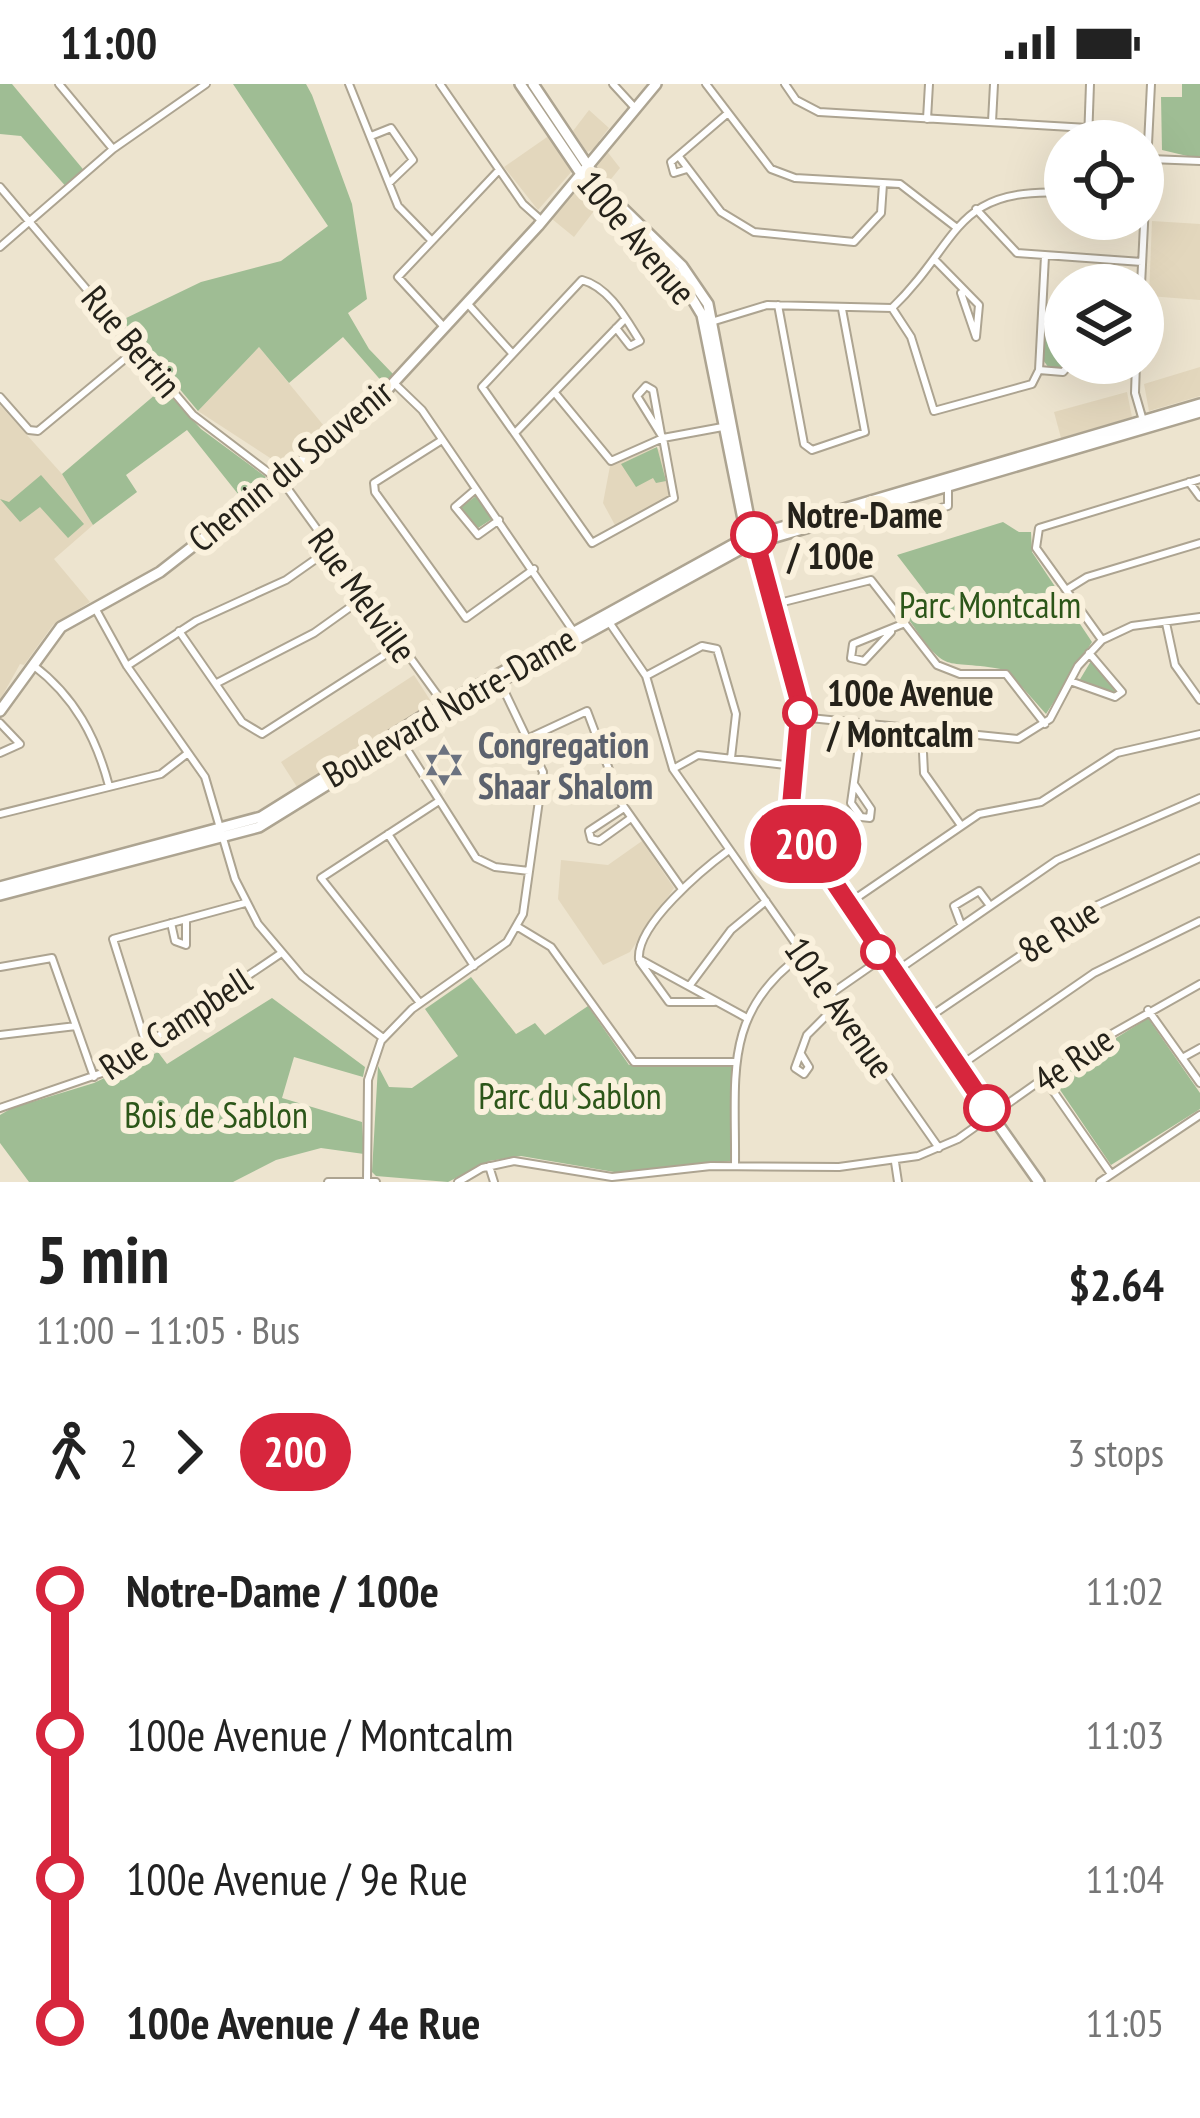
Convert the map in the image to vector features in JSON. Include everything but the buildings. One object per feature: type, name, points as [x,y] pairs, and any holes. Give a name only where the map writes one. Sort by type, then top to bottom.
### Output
[{"type":"street","points":[[58,84],[113,149]]},
{"type":"street","points":[[0,247],[190,88],[206,84]]},
{"type":"street","points":[[349,84],[398,206],[432,241]]},
{"type":"street","points":[[440,84],[542,221]]},
{"type":"street","name":"100e Avenue","points":[[520,84],[584,169],[690,275],[710,323],[751,538],[800,717],[790,817],[850,903],[881,959],[1039,1182]]},
{"type":"street","name":"100e Avenue","points":[[533,84],[584,169]]},
{"type":"street","points":[[613,84],[635,108]]},
{"type":"street","name":"Chemin du Souvenir","points":[[0,711],[60,628],[163,569],[369,409],[542,221],[656,84]]},
{"type":"street","points":[[706,84],[762,162],[782,175],[906,187],[957,228]]},
{"type":"street","points":[[784,84],[812,110],[1044,125]]},
{"type":"street","points":[[927,119],[929,84]]},
{"type":"street","points":[[992,122],[994,84]]},
{"type":"street","points":[[1088,120],[1090,84]]},
{"type":"street","points":[[1150,120],[1151,84]]},
{"type":"street","points":[[687,169],[671,171],[673,159],[680,158],[697,135],[728,113]]},
{"type":"street","points":[[371,136],[391,128],[412,158],[409,168],[389,183]]},
{"type":"street","points":[[680,158],[729,219],[766,236],[860,239],[881,213],[884,182]]},
{"type":"street","points":[[1164,160],[1200,161]]},
{"type":"street","points":[[444,327],[397,281],[500,170]]},
{"type":"street","name":"Rue Bertin","points":[[0,187],[193,415],[279,478]]},
{"type":"street","points":[[710,323],[778,305],[892,308],[976,208],[1015,193],[1044,193]]},
{"type":"street","points":[[976,208],[1008,249],[1142,262],[1143,240]]},
{"type":"street","points":[[892,308],[911,337],[928,404],[934,411],[1032,384],[1039,370],[1045,256]]},
{"type":"street","points":[[934,259],[962,293],[979,305],[976,337],[962,293]]},
{"type":"street","points":[[616,328],[630,346],[637,346],[640,341],[625,319],[591,282],[582,280],[482,387],[592,543],[674,498],[662,436],[653,390],[646,386],[637,396],[662,436]]},
{"type":"street","points":[[467,303],[512,352]]},
{"type":"street","points":[[778,305],[804,444],[812,450],[865,433],[842,309]]},
{"type":"street","points":[[514,434],[625,319]]},
{"type":"street","points":[[0,397],[29,430],[38,431],[138,348]]},
{"type":"street","points":[[1039,370],[1044,371]]},
{"type":"street","points":[[393,383],[500,520],[576,636]]},
{"type":"street","points":[[1135,384],[1144,424]]},
{"type":"street","points":[[555,393],[611,461],[662,436],[730,426]]},
{"type":"street","name":"Boulevard Notre-Dame","points":[[0,891],[268,823],[446,707],[751,538],[1200,408]]},
{"type":"street","name":"Boulevard Notre-Dame","points":[[889,499],[1144,424]]},
{"type":"street","points":[[442,440],[374,484],[389,513],[466,618],[534,569]]},
{"type":"street","name":"Rue Melville","points":[[279,478],[446,707]]},
{"type":"street","points":[[1102,640],[1036,548],[1035,535],[1044,524],[1200,479]]},
{"type":"street","points":[[1190,482],[1200,497]]},
{"type":"street","name":"Boulevard Notre-Dame","points":[[889,499],[895,518],[902,519],[950,504],[948,485]]},
{"type":"street","points":[[477,489],[455,505],[459,514],[475,535],[500,520]]},
{"type":"street","points":[[1066,590],[1087,577],[1200,543]]},
{"type":"street","points":[[127,666],[179,631],[286,580],[330,549]]},
{"type":"street","points":[[771,605],[863,579],[877,584],[930,658],[947,670],[995,673],[1014,680],[1045,724]]},
{"type":"street","points":[[217,682],[314,633],[364,596]]},
{"type":"street","points":[[95,608],[127,666],[208,785],[245,903],[280,954],[383,1038]]},
{"type":"street","points":[[800,717],[1009,740],[1045,724],[1102,640],[1132,626],[1200,617]]},
{"type":"street","name":"101e Avenue","points":[[607,618],[646,676],[673,769],[939,1148]]},
{"type":"street","points":[[891,632],[853,644],[851,658],[864,661],[905,623]]},
{"type":"street","points":[[1166,623],[1175,664],[1200,700]]},
{"type":"street","points":[[179,631],[242,722],[262,734],[399,646]]},
{"type":"street","points":[[646,676],[702,646],[717,649],[736,714],[731,758]]},
{"type":"street","points":[[1070,681],[1115,697],[1122,692],[1089,653]]},
{"type":"street","points":[[33,665],[57,684],[89,729],[109,786]]},
{"type":"street","points":[[328,1182],[372,1181],[368,1080],[383,1038],[420,1004],[507,942],[518,927],[543,772],[531,738],[498,679]]},
{"type":"street","points":[[531,738],[586,711],[625,808],[682,889]]},
{"type":"street","points":[[0,723],[20,744],[0,753]]},
{"type":"street","points":[[854,784],[871,809],[870,818],[861,817],[851,803],[862,724]]},
{"type":"street","points":[[922,732],[924,773],[960,824]]},
{"type":"street","points":[[850,903],[960,824],[995,809],[1041,802],[1118,753],[1200,734]]},
{"type":"street","points":[[399,736],[476,858],[495,867],[529,872]]},
{"type":"street","points":[[0,814],[161,774],[188,753]]},
{"type":"street","points":[[673,769],[698,754],[794,766]]},
{"type":"street","points":[[892,974],[988,904],[1102,838],[1200,798]]},
{"type":"street","points":[[420,1004],[320,882],[327,872],[439,801]]},
{"type":"street","points":[[625,808],[593,827],[591,839],[599,841],[632,818]]},
{"type":"street","points":[[388,834],[474,966]]},
{"type":"street","points":[[718,1002],[669,1002],[638,959],[640,945],[682,889],[729,850]]},
{"type":"street","name":"8e Rue","points":[[925,1020],[1089,909],[1200,858]]},
{"type":"street","points":[[961,923],[954,906],[970,894],[979,891],[988,904]]},
{"type":"street","points":[[690,986],[731,930],[766,902]]},
{"type":"street","points":[[146,1046],[113,939],[245,903]]},
{"type":"street","points":[[171,923],[176,941],[186,945],[186,920]]},
{"type":"street","points":[[958,1067],[1094,974],[1200,920]]},
{"type":"street","points":[[518,927],[551,947],[634,1062],[736,1062]]},
{"type":"street","points":[[735,1165],[736,1062],[745,1017],[770,981],[803,953]]},
{"type":"street","name":"Rue Campbell","points":[[3,1106],[94,1077],[280,954]]},
{"type":"street","points":[[0,967],[52,958],[94,1077]]},
{"type":"street","points":[[638,959],[745,1017]]},
{"type":"street","points":[[832,993],[881,959]]},
{"type":"street","name":"4e Rue","points":[[458,1182],[489,1166],[514,1161],[569,1166],[613,1177],[735,1165],[832,1167],[895,1161],[939,1148],[1148,1010],[1200,984]]},
{"type":"street","points":[[801,1054],[807,1035],[838,1004]]},
{"type":"street","points":[[1148,1010],[1200,1084]]},
{"type":"street","points":[[0,1035],[76,1026]]},
{"type":"street","points":[[1182,1058],[1200,1048]]},
{"type":"street","points":[[1044,1077],[1111,1174]]},
{"type":"street","points":[[0,1094],[3,1106]]},
{"type":"street","points":[[1100,1182],[1200,1115]]},
{"type":"street","points":[[895,1161],[898,1182]]},
{"type":"street","points":[[489,1166],[494,1182]]},
{"type":"street","points":[[566,1182],[569,1166]]},
{"type":"street","points":[[832,1167],[833,1177]]},
{"type":"shaded area","points":[[589,110],[609,128],[599,141],[620,168],[607,184],[595,167],[599,162],[594,149],[587,152],[573,131]]},
{"type":"shaded area","points":[[550,135],[573,170],[538,210],[504,167]]},
{"type":"shaded area","points":[[577,189],[597,207],[574,237],[552,219]]},
{"type":"shaded area","points":[[1164,222],[1200,224],[1200,300],[1164,297],[1164,264],[1150,264],[1151,240],[1164,240]]},
{"type":"shaded area","points":[[259,347],[329,432],[284,467],[198,411]]},
{"type":"shaded area","points":[[1200,367],[1200,396],[1149,411],[1144,384],[1164,384],[1164,378]]},
{"type":"shaded area","points":[[1127,392],[1132,417],[1061,438],[1054,412]]},
{"type":"shaded area","points":[[0,405],[62,474],[93,525],[54,559],[90,602],[53,625],[24,665],[20,664],[0,700]]},
{"type":"shaded area","points":[[652,447],[660,450],[669,496],[616,527],[603,503],[610,466]]},
{"type":"shaded area","points":[[414,675],[432,703],[297,787],[281,762]]},
{"type":"shaded area","points":[[642,841],[674,888],[630,952],[603,965],[558,899],[561,860],[608,865]]},
{"type":"green space","points":[[0,84],[12,84],[87,174],[69,190],[21,136],[0,134]]},
{"type":"green space","points":[[233,84],[306,84],[312,95],[352,204],[367,299],[348,313],[369,349],[393,374],[384,384],[343,337],[289,383],[259,347],[198,411],[122,320],[201,282],[281,261],[328,226]]},
{"type":"green space","points":[[1182,84],[1200,84],[1200,159],[1164,150],[1161,97],[1182,97]]},
{"type":"green space","points":[[163,388],[201,429],[266,477],[242,499],[187,430],[126,475],[137,492],[93,525],[62,474]]},
{"type":"green space","points":[[657,447],[666,481],[656,483],[653,478],[636,487],[621,464]]},
{"type":"green space","points":[[41,475],[84,524],[68,538],[40,507],[20,522],[0,499],[9,502]]},
{"type":"green space","points":[[476,496],[492,519],[475,530],[460,508]]},
{"type":"green space","name":"Parc Montcalm","points":[[1003,522],[1019,532],[1031,532],[1032,552],[1092,642],[1046,714],[1007,670],[939,657],[905,614],[926,593],[897,555]]},
{"type":"green space","points":[[1091,661],[1117,686],[1117,693],[1079,681]]},
{"type":"green space","name":"Parc du Sablon","points":[[471,977],[516,1034],[535,1023],[545,1035],[588,1006],[629,1065],[732,1065],[731,1161],[620,1173],[521,1156],[489,1161],[448,1182],[376,1176],[372,1172],[378,1066],[389,1087],[412,1088],[458,1056],[425,1009]]},
{"type":"green space","name":"Bois de Sablon","points":[[272,998],[365,1067],[363,1077],[294,1057],[282,1098],[362,1122],[364,1154],[321,1148],[276,1160],[233,1182],[29,1182],[0,1143],[0,1115],[12,1108],[94,1083],[158,1052],[167,1064]]},
{"type":"green space","points":[[1148,1018],[1200,1093],[1200,1109],[1111,1165],[1052,1078]]},
{"type":"bus line","name":"20O","points":[[754,535],[752,543],[800,705],[790,817],[867,927],[881,959],[987,1108]]},
{"type":"place","name":"Notre-Dame / 100e","points":[[754,535]]},
{"type":"place","name":"100e Avenue / Montcalm","points":[[800,713]]},
{"type":"place","name":"Congregation Shaar Shalom","points":[[444,765]]}]
